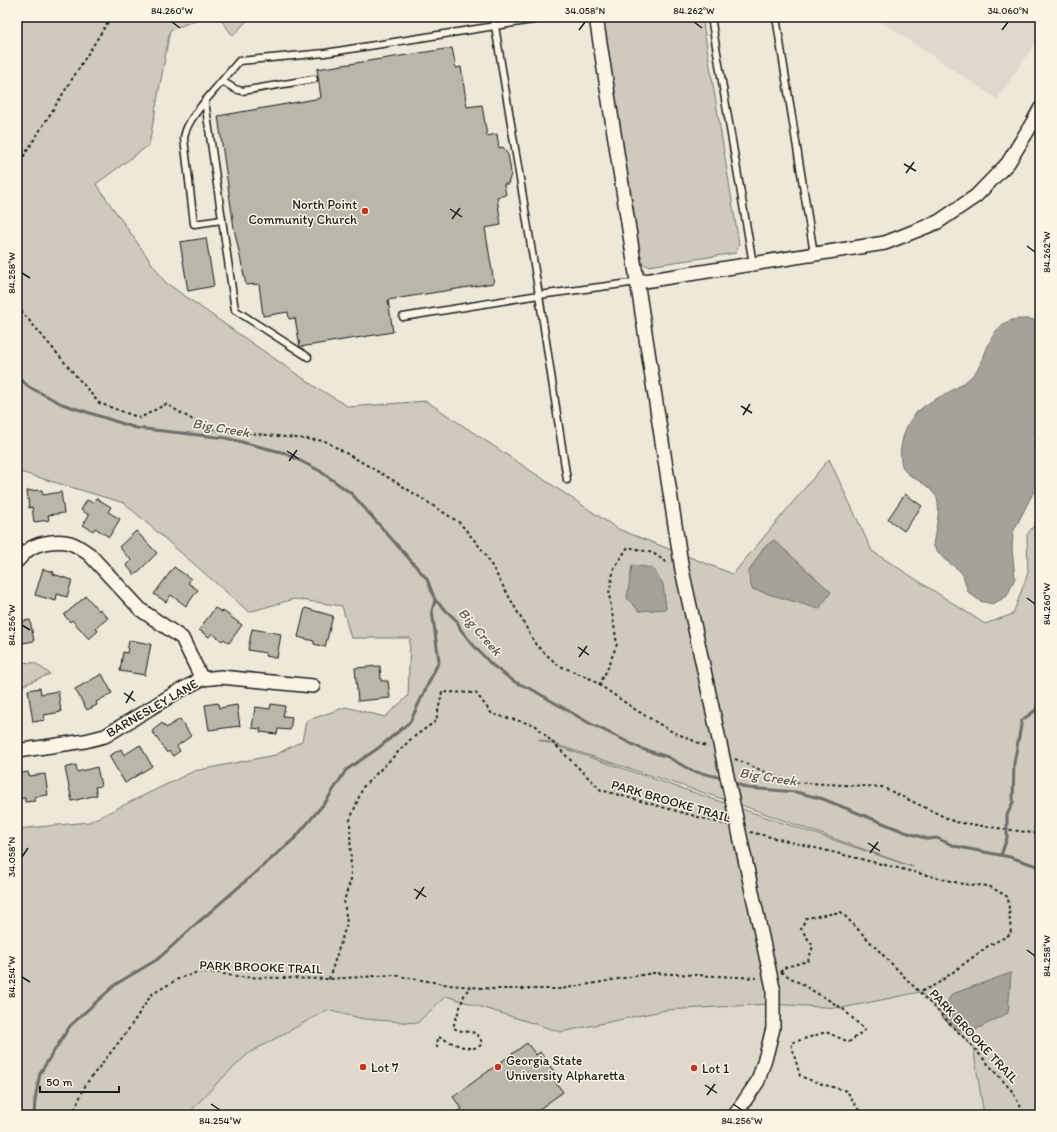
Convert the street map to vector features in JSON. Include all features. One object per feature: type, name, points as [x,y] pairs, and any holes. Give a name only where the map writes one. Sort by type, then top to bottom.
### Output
[{"type":"street","points":[[596,17],[682,570],[773,988],[773,1028],[767,1052],[758,1081],[735,1115]]},
{"type":"street","points":[[638,282],[885,243],[938,222],[976,196],[1008,163],[1040,109]]},
{"type":"street","points":[[17,561],[30,548],[43,544],[60,542],[70,543],[80,547],[89,554],[141,610],[182,638],[202,679]]},
{"type":"street","name":"BARNESLEY LANE","points":[[17,751],[85,741],[105,736],[177,692],[202,679],[221,677],[313,686]]},
{"type":"lane","points":[[494,17],[567,480]]},
{"type":"lane","points":[[222,220],[194,224],[184,138],[185,130],[190,121],[239,61],[325,53],[552,17]]},
{"type":"lane","points":[[711,17],[753,264]]},
{"type":"lane","points":[[776,17],[814,254]]},
{"type":"lane","points":[[222,81],[235,89],[242,91],[314,79]]},
{"type":"lane","points":[[205,102],[235,310],[308,357]]},
{"type":"lane","points":[[403,317],[539,295],[638,282]]},
{"type":"path","points":[[17,167],[111,17]]},
{"type":"path","points":[[17,306],[99,404],[140,418],[166,404],[208,429],[324,441],[396,482],[460,523],[484,552],[536,645],[558,665],[591,679],[670,731],[712,749]]},
{"type":"path","points":[[599,684],[607,670],[617,644],[609,594],[614,568],[628,547],[653,553],[675,568],[682,570]]},
{"type":"path","name":"PARK BROOKE TRAIL","points":[[329,979],[347,923],[344,901],[351,879],[350,820],[363,787],[411,739],[436,721],[442,692],[476,693],[492,714],[535,725],[601,790],[729,826]]},
{"type":"path","points":[[733,758],[789,782],[882,787],[955,822],[1040,834]]},
{"type":"path","name":"PARK BROOKE TRAIL","points":[[743,830],[963,884],[989,886],[1008,897],[1011,934],[988,946],[937,984],[920,992]]},
{"type":"path","name":"PARK BROOKE TRAIL","points":[[774,973],[780,972],[786,967],[808,961],[813,946],[801,929],[806,918],[841,912],[974,1047],[1012,1091],[1025,1115]]},
{"type":"path","name":"PARK BROOKE TRAIL","points":[[72,1115],[86,1084],[126,1033],[152,994],[178,979],[198,972],[220,973],[236,976],[329,979],[393,975],[450,985],[492,988],[561,989],[653,973],[756,979],[762,977]]},
{"type":"path","points":[[780,972],[842,1008],[865,1030],[849,1042],[826,1032],[791,1043],[800,1076],[847,1091],[862,1115]]},
{"type":"path","points":[[437,1048],[438,1037],[458,1046],[473,1048],[481,1045],[482,1042],[477,1034],[469,1031],[457,1030],[453,1027],[465,993],[471,986]]},
{"type":"shaded area","points":[[17,17],[204,17],[170,30],[149,145],[96,184],[165,282],[314,386],[349,407],[426,401],[618,529],[733,574],[829,459],[872,551],[985,624],[1013,614],[1028,573],[1027,535],[1040,517],[1040,1115],[984,1115],[973,1047],[920,992],[842,1008],[769,1004],[666,1010],[561,1032],[446,996],[417,1023],[364,1019],[327,1010],[249,1053],[217,1083],[187,1115],[17,1115],[17,829],[89,822],[194,771],[275,755],[302,741],[306,721],[346,707],[385,717],[408,696],[410,638],[351,638],[342,606],[294,599],[249,612],[124,503],[20,472],[17,474]],"holes":[[[539,739],[741,805],[913,867]]]},
{"type":"shaded area","points":[[219,17],[250,17],[233,36]]},
{"type":"shaded area","points":[[618,17],[702,17],[739,244],[736,253],[648,266],[640,262],[602,27],[608,19]]},
{"type":"shaded area","points":[[874,17],[1040,17],[1040,36],[997,99]]},
{"type":"shaded area","points":[[1030,319],[1040,322],[1040,415],[1034,432],[1036,478],[1034,491],[1013,532],[1012,550],[1015,578],[1007,596],[993,604],[980,601],[968,592],[963,575],[959,570],[944,559],[933,546],[938,516],[937,498],[931,490],[905,470],[902,465],[901,447],[907,426],[917,412],[932,401],[958,387],[973,375],[982,361],[997,329],[1012,320]]},
{"type":"shaded area","points":[[774,540],[831,592],[819,609],[752,589],[748,573],[763,548]]},
{"type":"shaded area","points":[[632,565],[652,568],[663,584],[666,609],[639,611],[627,598]]},
{"type":"shaded area","points":[[17,662],[35,663],[50,674],[21,686],[17,686]]},
{"type":"shaded area","points":[[1011,973],[1008,1013],[969,1033],[953,1028],[940,1015],[952,994]]},
{"type":"shaded area","name":"Georgia State University Alpharetta","points":[[920,992],[973,1047],[984,1115],[187,1115],[217,1083],[249,1053],[327,1010],[364,1019],[417,1023],[446,996],[561,1032],[666,1010],[769,1004],[842,1008]]},
{"type":"building","name":"North Point Community Church","points":[[452,48],[456,68],[461,67],[467,107],[482,105],[487,136],[497,134],[499,148],[503,147],[508,155],[510,165],[511,174],[508,184],[504,184],[506,195],[497,197],[501,225],[485,228],[494,283],[388,300],[393,332],[300,347],[295,318],[289,319],[288,312],[263,316],[259,284],[246,285],[234,228],[218,116],[321,98],[317,69]]},
{"type":"building","points":[[206,238],[214,286],[188,291],[180,242]]},
{"type":"building","points":[[42,490],[43,495],[61,492],[64,513],[48,515],[49,520],[34,522],[32,507],[29,508],[27,491]]},
{"type":"building","points":[[905,494],[922,506],[904,531],[888,519]]},
{"type":"building","points":[[96,498],[111,507],[108,512],[120,519],[109,537],[95,528],[93,531],[83,525],[89,515],[81,510],[87,500],[93,503]]},
{"type":"building","points":[[136,531],[157,553],[135,575],[126,565],[131,560],[119,547]]},
{"type":"building","points":[[174,567],[191,579],[188,583],[198,590],[186,606],[171,595],[166,602],[154,594]]},
{"type":"building","points":[[43,569],[72,580],[67,597],[57,594],[56,601],[35,595]]},
{"type":"building","points":[[86,596],[99,611],[100,609],[108,618],[96,628],[98,631],[89,639],[72,620],[70,622],[64,615]]},
{"type":"building","points":[[215,608],[222,612],[223,611],[242,625],[229,643],[224,639],[222,641],[212,633],[209,637],[199,630]]},
{"type":"building","points":[[305,608],[333,616],[325,647],[314,644],[314,641],[298,637]]},
{"type":"building","points":[[30,620],[34,641],[17,644],[17,622]]},
{"type":"building","points":[[252,629],[281,634],[277,658],[265,656],[266,653],[248,650]]},
{"type":"building","points":[[129,640],[151,644],[145,675],[120,671],[123,652],[127,653]]},
{"type":"building","points":[[380,666],[381,681],[388,681],[390,698],[358,701],[355,668]]},
{"type":"building","points":[[102,674],[112,693],[96,702],[97,705],[87,710],[75,689]]},
{"type":"building","points":[[40,688],[41,694],[58,691],[61,712],[44,715],[45,720],[33,722],[28,690]]},
{"type":"building","points":[[218,703],[219,708],[237,705],[240,726],[209,730],[205,705]]},
{"type":"building","points":[[271,704],[285,706],[283,716],[292,717],[290,730],[278,729],[277,734],[260,732],[261,729],[252,728],[255,707],[270,709]]},
{"type":"building","points":[[180,719],[191,736],[177,746],[180,751],[173,756],[169,751],[167,753],[152,731],[162,723],[166,728]]},
{"type":"building","points":[[140,745],[152,766],[125,783],[109,756],[121,749],[124,755]]},
{"type":"building","points":[[76,765],[77,772],[97,767],[101,786],[95,787],[97,795],[72,801],[65,768]]},
{"type":"building","points":[[28,772],[29,776],[45,774],[48,795],[34,797],[35,801],[25,802],[25,798],[17,799],[17,774]]},
{"type":"building","points":[[527,1043],[536,1055],[540,1052],[558,1077],[554,1080],[563,1092],[531,1115],[453,1115],[462,1109],[453,1097]]},
{"type":"waterway","name":"Big Creek","points":[[17,24],[22,17]]},
{"type":"waterway","name":"Big Creek","points":[[17,376],[29,387],[62,404],[136,428],[226,438],[285,453],[320,471],[352,494],[427,579],[435,600],[457,621],[461,630],[492,665],[515,682],[533,690],[589,723],[642,749],[668,757],[692,771],[723,778]]},
{"type":"waterway","points":[[34,1115],[40,1073],[70,1026],[116,984],[158,959],[295,838],[327,800],[346,770],[377,749],[410,722],[439,661],[432,611],[435,600]]},
{"type":"waterway","points":[[1001,855],[1007,838],[1007,815],[1013,802],[1014,763],[1022,720],[1040,707]]},
{"type":"waterway","name":"Big Creek","points":[[732,782],[747,788],[796,792],[823,799],[905,832],[928,839],[937,838],[954,846],[1010,857],[1040,867]]},
{"type":"place","name":"North Point Community Church","points":[[365,211]]},
{"type":"place","name":"Lot 7","points":[[363,1067]]},
{"type":"place","name":"Georgia State University Alpharetta","points":[[498,1067]]},
{"type":"place","name":"Lot 1","points":[[694,1068]]}]
